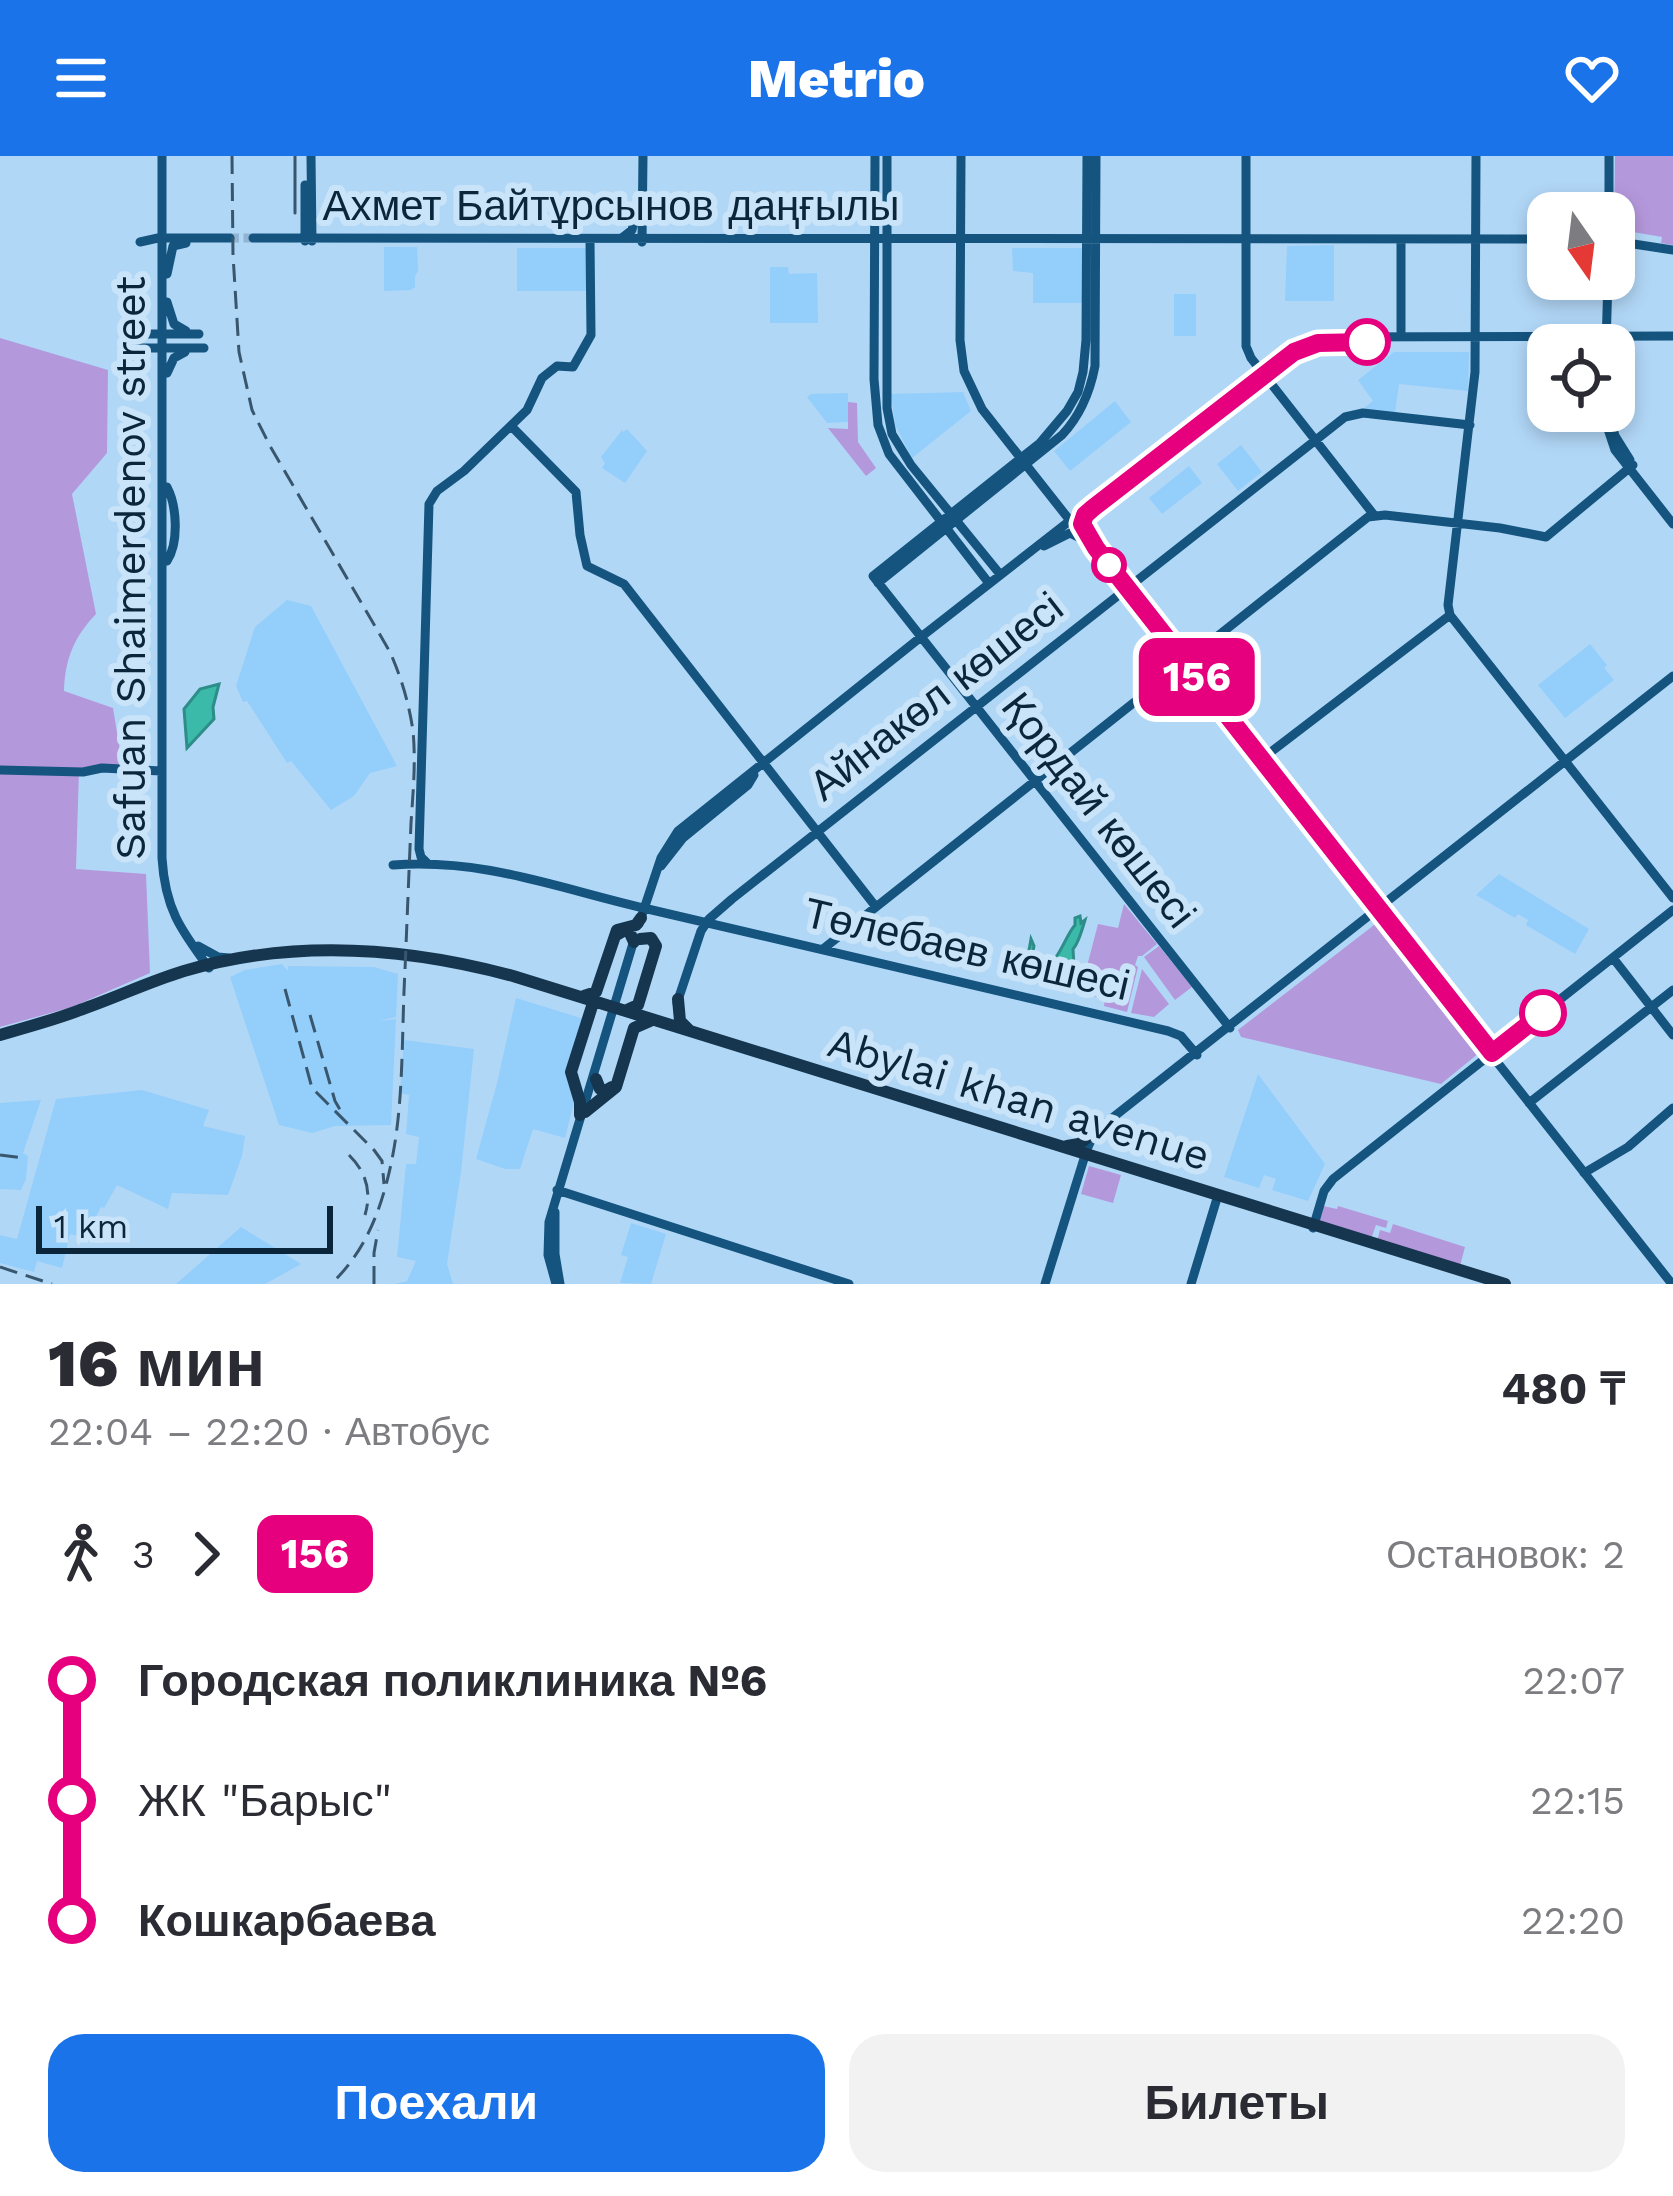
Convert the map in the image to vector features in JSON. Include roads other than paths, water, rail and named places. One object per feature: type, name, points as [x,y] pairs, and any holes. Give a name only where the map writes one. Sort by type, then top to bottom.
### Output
[{"type":"main road","points":[[578,996],[596,992],[617,930],[636,925],[646,909]]},
{"type":"main road","points":[[626,931],[637,940],[651,938],[656,946],[638,1006],[602,1001],[599,993],[615,938],[626,931]]},
{"type":"main road","points":[[0,1036],[73,1016],[210,966],[286,952],[425,956],[513,977]]},
{"type":"main road","points":[[0,1036],[188,970],[276,956],[368,953],[446,962],[513,977]]},
{"type":"main road","name":"Abylai khan avenue","points":[[513,977],[612,1005]]},
{"type":"main road","name":"Abylai khan avenue","points":[[513,977],[1217,1197]]},
{"type":"main road","points":[[612,1005],[571,1072],[582,1113],[616,1087],[634,1028],[668,1015],[678,999]]},
{"type":"main road","points":[[678,999],[680,1021],[690,1031]]},
{"type":"main road","points":[[612,1005],[630,1028],[613,1087],[602,1090],[592,1081],[576,1078],[574,1072],[612,1005]]},
{"type":"main road","name":"Abylai khan avenue","points":[[670,1026],[1498,1283]]},
{"type":"main road","points":[[1049,1142],[1072,1146],[1102,1128]]},
{"type":"main road","points":[[1102,1128],[1100,1142],[1106,1159]]},
{"type":"street","points":[[308,156],[305,216],[314,254]]},
{"type":"street","points":[[308,156],[308,238]]},
{"type":"street","points":[[640,156],[640,240]]},
{"type":"street","points":[[640,156],[640,240]]},
{"type":"street","points":[[875,156],[878,425],[889,454],[999,573]]},
{"type":"street","points":[[887,156],[889,422],[900,449],[988,582]]},
{"type":"street","points":[[962,156],[960,340],[964,371],[982,410],[1011,443],[1024,451],[1041,447]]},
{"type":"street","points":[[948,521],[1072,425],[1090,389],[1095,366],[1091,339],[1092,156]]},
{"type":"street","points":[[1244,156],[1242,341],[1248,359],[1374,515]]},
{"type":"street","points":[[1476,156],[1470,425],[1450,615],[1673,896]]},
{"type":"street","points":[[1606,156],[1606,192]]},
{"type":"street","name":"Safuan Shaimerdenov street","points":[[165,160],[165,219],[159,240],[165,301],[169,882],[177,912],[195,946]]},
{"type":"street","points":[[1068,238],[1083,234],[1092,169]]},
{"type":"street","points":[[875,202],[879,226],[884,224],[887,204]]},
{"type":"street","points":[[621,238],[632,230],[638,205]]},
{"type":"street","points":[[964,240],[1446,239],[1468,236],[1475,214]]},
{"type":"street","points":[[1475,214],[1480,234],[1527,239]]},
{"type":"street","points":[[1215,238],[1238,234],[1244,216]]},
{"type":"street","points":[[1244,216],[1251,234],[1277,238]]},
{"type":"street","points":[[1088,218],[1093,237]]},
{"type":"street","points":[[165,219],[176,234],[190,240]]},
{"type":"street","points":[[165,219],[159,240],[230,240]]},
{"type":"street","points":[[934,238],[956,234],[962,219]]},
{"type":"street","points":[[962,219],[970,234],[982,238]]},
{"type":"street","points":[[848,238],[869,235],[874,224]]},
{"type":"street","points":[[643,226],[650,234],[669,238]]},
{"type":"street","name":"Ахмет Байтұрсынов даңғылы","points":[[308,238],[590,241],[874,240],[887,236],[964,240]]},
{"type":"street","name":"Ахмет Байтұрсынов даңғылы","points":[[887,236],[964,240]]},
{"type":"street","points":[[1446,239],[1506,238]]},
{"type":"street","name":"Safuan Shaimerdenov street","points":[[159,240],[167,274],[165,301]]},
{"type":"street","points":[[167,274],[173,246],[190,240]]},
{"type":"street","name":"Ахмет Байтұрсынов даңғылы","points":[[253,240],[381,240]]},
{"type":"street","name":"Ахмет Байтұрсынов даңғылы","points":[[513,240],[874,240]]},
{"type":"street","points":[[964,240],[1527,240]]},
{"type":"street","points":[[428,862],[418,849],[429,505],[437,491],[527,410],[542,378],[557,365],[573,367],[579,359],[591,337],[590,241]]},
{"type":"street","points":[[1401,241],[1401,331]]},
{"type":"street","points":[[1635,245],[1673,251]]},
{"type":"street","points":[[874,260],[880,255],[887,259]]},
{"type":"street","points":[[165,301],[179,329],[202,334],[132,334],[156,326],[165,301]]},
{"type":"street","points":[[1475,315],[1481,333],[1502,337]]},
{"type":"street","points":[[922,638],[1076,522],[1291,348],[1324,337],[1527,339]]},
{"type":"street","points":[[1261,373],[1318,343],[1527,338]]},
{"type":"street","points":[[1635,340],[1673,339]]},
{"type":"street","points":[[134,348],[200,348],[177,356],[165,376],[156,357],[134,348]]},
{"type":"street","name":"Айнакөл көшесі","points":[[670,1026],[708,921],[742,890],[1352,413],[1470,425]]},
{"type":"street","points":[[511,426],[576,492],[587,566],[623,584],[876,907]]},
{"type":"street","points":[[1613,432],[1622,455],[1673,519]]},
{"type":"street","points":[[1011,443],[1017,467],[1034,475]]},
{"type":"street","points":[[1041,447],[1035,464],[1076,522]]},
{"type":"street","points":[[1017,467],[1034,475],[1083,527],[1092,546],[1241,743],[1260,760]]},
{"type":"street","points":[[1017,467],[1046,484]]},
{"type":"street","points":[[823,949],[1374,515],[1546,537],[1631,467]]},
{"type":"street","name":"Safuan Shaimerdenov street","points":[[165,491],[163,884],[176,922],[210,966]]},
{"type":"street","name":"Қордай көшесі","points":[[948,521],[875,579],[1229,1026]]},
{"type":"street","points":[[646,909],[664,850],[678,831],[1076,522]]},
{"type":"street","points":[[1044,546],[1070,533],[1092,546]]},
{"type":"street","points":[[976,567],[988,568],[984,556]]},
{"type":"street","points":[[1125,589],[1156,634],[1221,704],[1260,760],[1672,1283]]},
{"type":"street","points":[[1260,760],[1450,615]]},
{"type":"street","points":[[1362,920],[1367,909],[1395,894],[1673,678]]},
{"type":"street","points":[[1047,1284],[1092,1138],[1102,1128],[1374,905],[1673,678]]},
{"type":"street","points":[[775,776],[773,769],[785,748]]},
{"type":"street","points":[[637,940],[669,850],[685,830],[761,765]]},
{"type":"street","points":[[0,770],[161,771]]},
{"type":"street","name":"Төлебаев көшесі","points":[[393,865],[428,862],[484,868],[708,921]]},
{"type":"street","points":[[624,900],[639,899],[652,882]]},
{"type":"street","points":[[737,928],[722,914],[742,890]]},
{"type":"street","name":"Төлебаев көшесі","points":[[611,899],[1177,1035],[1196,1053]]},
{"type":"street","points":[[1229,1026],[1362,920],[1374,905]]},
{"type":"street","points":[[1313,1226],[1329,1183],[1673,910]]},
{"type":"street","points":[[674,915],[694,925],[692,956]]},
{"type":"street","points":[[188,970],[196,962],[195,946],[218,957],[240,959]]},
{"type":"street","points":[[1612,958],[1673,1035]]},
{"type":"street","points":[[1530,1102],[1673,990]]},
{"type":"street","points":[[559,1284],[547,1244],[612,1005]]},
{"type":"street","points":[[1585,1172],[1628,1147],[1673,1108]]},
{"type":"street","points":[[1189,1189],[1208,1197],[1212,1213]]},
{"type":"street","points":[[558,1192],[550,1244],[559,1284]]},
{"type":"street","points":[[558,1192],[839,1284]]},
{"type":"street","points":[[558,1192],[849,1284]]},
{"type":"street","points":[[1191,1284],[1217,1197]]},
{"type":"tunnel","points":[[230,238],[253,238]]},
{"type":"tram line","points":[[295,156],[295,213]]},
{"type":"railway","points":[[232,156],[239,352],[252,410],[390,652],[413,731],[397,1129],[373,1223],[351,1262],[331,1284]]},
{"type":"railway","points":[[285,989],[312,1088],[374,1150],[382,1161],[384,1184]]},
{"type":"railway","points":[[310,1015],[342,1113]]},
{"type":"railway","points":[[0,1155],[23,1158]]},
{"type":"railway","points":[[349,1155],[366,1182],[365,1215]]},
{"type":"railway","points":[[374,1284],[378,1230]]},
{"type":"railway","points":[[0,1267],[52,1284]]}]
